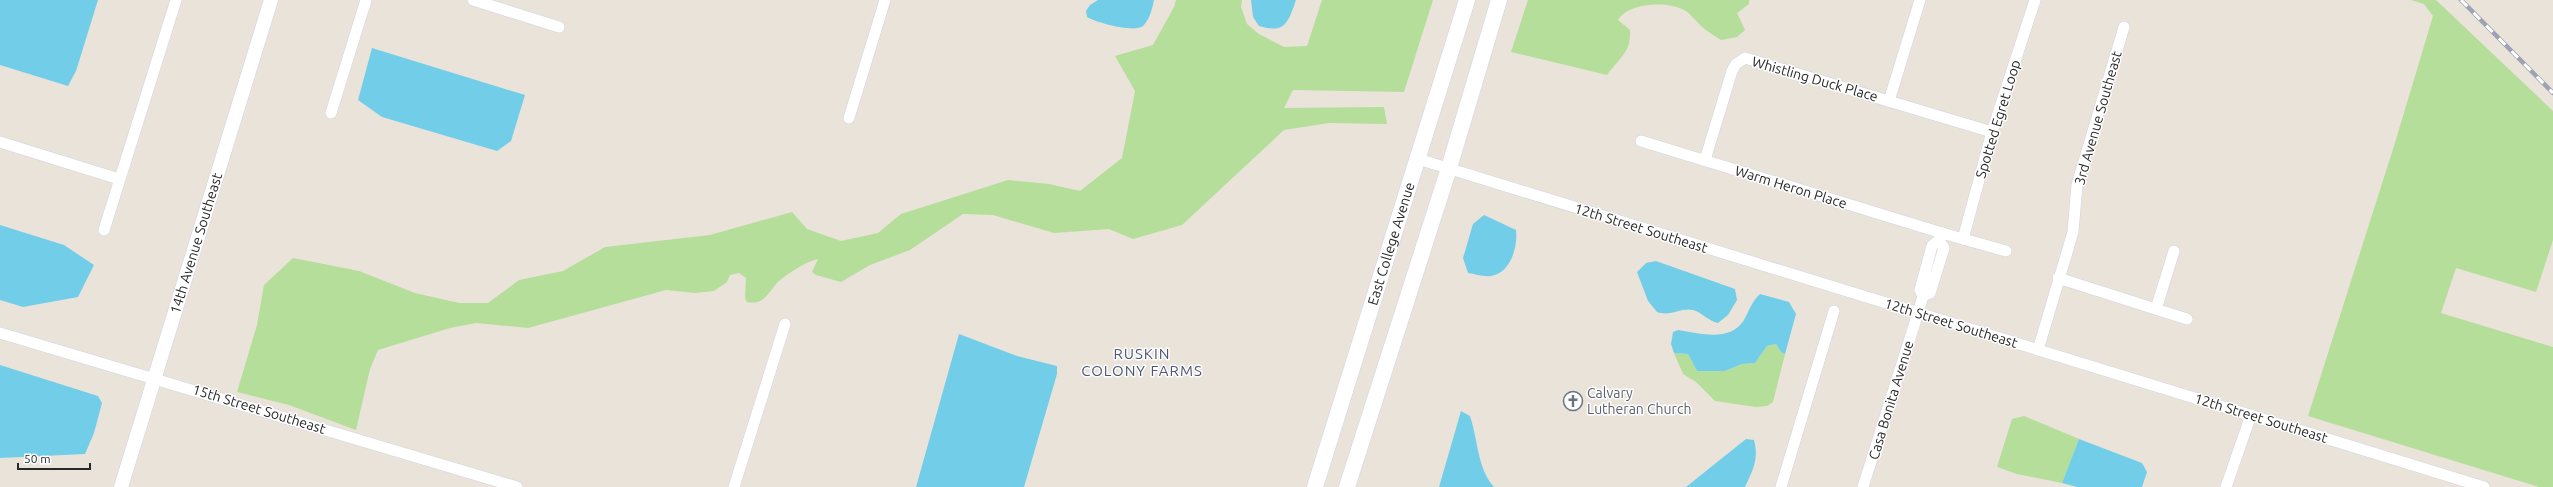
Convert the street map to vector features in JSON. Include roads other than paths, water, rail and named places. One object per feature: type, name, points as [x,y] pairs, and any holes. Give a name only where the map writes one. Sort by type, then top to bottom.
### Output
[{"type":"main road","name":"East College Avenue","points":[[1315,487],[1468,0]]},
{"type":"main road","points":[[1347,487],[1449,168],[1499,0]]},
{"type":"street","points":[[104,230],[176,0]]},
{"type":"street","name":"14th Avenue Southeast","points":[[121,487],[156,378],[271,0]]},
{"type":"street","points":[[331,114],[366,0]]},
{"type":"street","points":[[473,0],[498,4],[559,27]]},
{"type":"street","points":[[849,118],[885,0]]},
{"type":"street","points":[[1889,101],[1920,0]]},
{"type":"street","name":"Spotted Egret Loop","points":[[1963,239],[1992,132],[2035,0]]},
{"type":"street","name":"3rd Avenue Southeast","points":[[2038,350],[2058,278],[2073,232],[2077,184],[2124,27]]},
{"type":"street","name":"Whistling Duck Place","points":[[1705,160],[1732,71],[1736,64],[1745,58],[1992,132]]},
{"type":"street","name":"Warm Heron Place","points":[[1641,141],[1705,160],[1940,237],[1963,239],[2006,251]]},
{"type":"street","points":[[0,142],[119,179]]},
{"type":"street","name":"12th Street Southeast","points":[[1418,159],[2484,487]]},
{"type":"street","name":"Casa Bonita Avenue","points":[[1863,487],[1923,296],[1930,293],[1942,256],[1944,248],[1940,237]]},
{"type":"street","points":[[2156,309],[2174,251]]},
{"type":"street","points":[[2058,278],[2187,319]]},
{"type":"street","points":[[1781,487],[1834,311]]},
{"type":"street","points":[[734,487],[785,324]]},
{"type":"street","name":"15th Street Southeast","points":[[0,333],[156,378],[517,487]]},
{"type":"street","points":[[2226,487],[2251,415]]},
{"type":"water","points":[[0,0],[98,0],[76,71],[68,86],[0,65]]},
{"type":"water","points":[[1098,0],[1154,0],[1150,14],[1143,26],[1139,28],[1124,28],[1087,17],[1086,11],[1090,5]]},
{"type":"water","points":[[1251,0],[1296,0],[1288,20],[1284,25],[1275,29],[1259,26],[1253,17]]},
{"type":"water","points":[[372,48],[525,95],[511,141],[497,151],[382,117],[358,100]]},
{"type":"water","points":[[1484,215],[1516,230],[1516,244],[1512,258],[1504,270],[1491,276],[1468,273],[1463,258],[1473,224]]},
{"type":"water","points":[[0,225],[64,245],[94,265],[78,297],[23,307],[0,300]]},
{"type":"water","points":[[1656,261],[1735,289],[1737,300],[1728,315],[1718,323],[1711,321],[1700,313],[1689,309],[1671,313],[1657,312],[1648,301],[1637,272],[1646,263]]},
{"type":"water","points":[[1760,294],[1789,302],[1796,314],[1785,354],[1781,352],[1776,344],[1767,346],[1755,363],[1742,364],[1725,371],[1697,371],[1688,354],[1674,353],[1671,344],[1673,332],[1678,330],[1714,335],[1730,332],[1738,327],[1744,320],[1753,303]]},
{"type":"water","points":[[959,334],[1017,356],[1057,366],[1057,374],[1024,487],[916,487]]},
{"type":"water","points":[[0,365],[98,396],[102,403],[94,433],[85,454],[0,458]]},
{"type":"water","points":[[1461,411],[1470,416],[1484,471],[1494,487],[1439,487]]},
{"type":"water","points":[[1746,439],[1754,440],[1756,453],[1753,470],[1745,487],[1686,487]]},
{"type":"water","points":[[2079,439],[2142,463],[2147,472],[2142,487],[2077,487],[2062,483]]},
{"type":"railway","points":[[2461,0],[2553,93]]},
{"type":"place","name":"Calvary Lutheran Church","points":[[1573,401]]},
{"type":"district","name":"RUSKIN COLONY FARMS","points":[[1142,362]]}]
